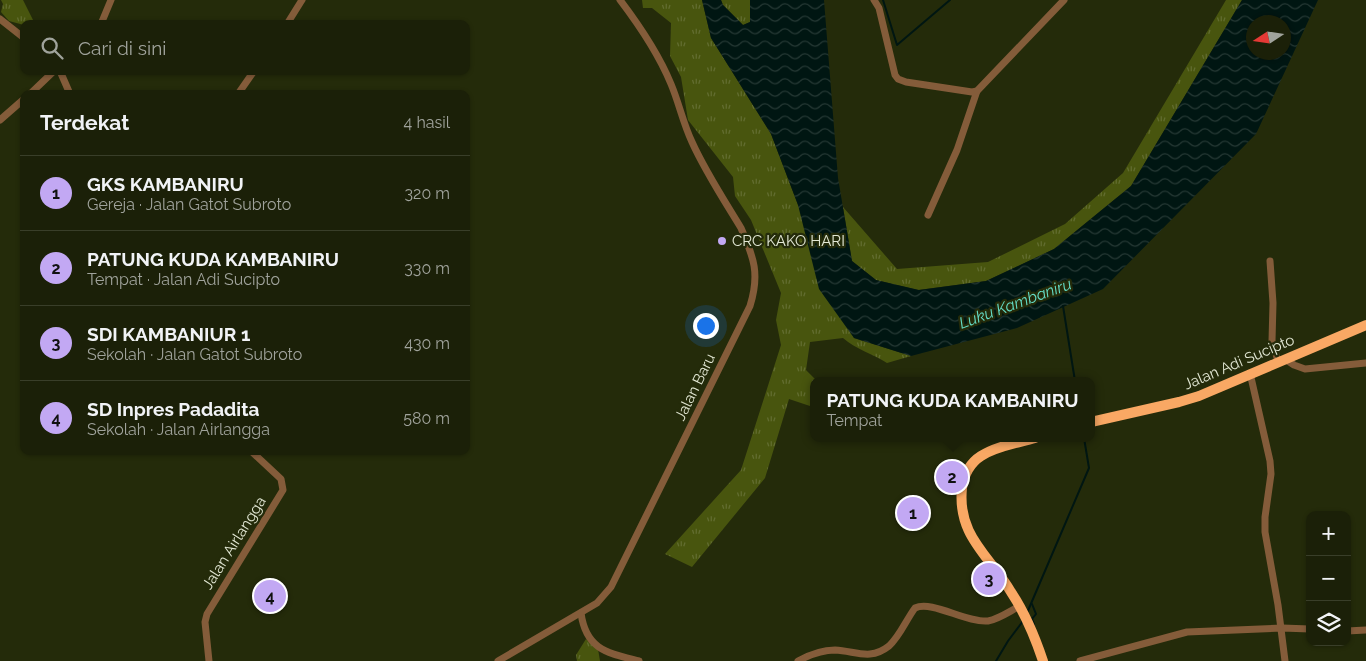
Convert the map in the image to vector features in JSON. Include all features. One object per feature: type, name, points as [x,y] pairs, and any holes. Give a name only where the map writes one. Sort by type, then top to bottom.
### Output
[{"type":"highway","name":"Jalan Adi Sucipto","points":[[1095,421],[1199,396],[1366,325]]},
{"type":"highway","points":[[1022,442],[980,457],[972,465],[963,480],[961,503],[967,529],[978,549],[1002,578],[1021,608],[1043,661]]},
{"type":"street","points":[[102,20],[111,0]]},
{"type":"street","points":[[290,20],[302,0]]},
{"type":"street","name":"Jalan Baru","points":[[498,661],[581,614],[605,596],[622,567],[750,306],[755,289],[756,276],[747,241],[741,228],[693,144],[684,125],[677,97],[665,70],[636,21],[620,0]]},
{"type":"street","points":[[874,0],[879,8],[895,75],[898,79],[972,92],[977,91]]},
{"type":"street","points":[[928,215],[957,150],[977,91],[1064,0]]},
{"type":"street","points":[[0,19],[20,35]]},
{"type":"street","points":[[35,90],[55,75]]},
{"type":"street","points":[[60,75],[68,90]]},
{"type":"street","points":[[241,90],[251,75]]},
{"type":"street","points":[[0,120],[20,102]]},
{"type":"street","points":[[1270,261],[1273,303],[1272,341],[1281,360],[1304,368],[1366,364]]},
{"type":"street","points":[[1250,373],[1270,461],[1271,474],[1265,517],[1265,532],[1282,628],[1285,661]]},
{"type":"street","name":"Jalan Airlangga","points":[[209,661],[205,622],[207,614],[283,490],[280,479],[256,455]]},
{"type":"street","points":[[798,661],[812,654],[836,650],[865,657],[880,654],[890,646],[911,613],[919,606],[932,607],[977,621],[990,620],[1021,608]]},
{"type":"street","points":[[581,614],[589,639],[597,646],[619,656],[639,661]]},
{"type":"street","points":[[1080,661],[1187,632],[1306,629]]},
{"type":"street","points":[[1351,631],[1366,630]]},
{"type":"green space","points":[[1,0],[23,0],[33,20],[20,20],[20,24],[9,21],[1,12],[3,4]]},
{"type":"green space","points":[[642,0],[702,0],[711,38],[771,134],[798,205],[854,338],[911,356],[887,363],[843,338],[810,342],[806,370],[813,377],[810,377],[810,406],[789,399],[765,478],[692,567],[665,554],[741,470],[781,345],[776,320],[781,293],[751,220],[735,196],[733,177],[688,120],[681,77],[670,56],[671,23],[652,8],[643,8]]},
{"type":"green space","points":[[721,0],[750,0],[750,22],[743,25],[723,5]]},
{"type":"green space","points":[[1226,0],[1242,0],[1131,186],[1054,249],[986,281],[918,290],[876,280],[852,261],[843,207],[897,269],[988,262],[1065,224],[1123,173]]},
{"type":"green space","points":[[586,639],[598,649],[600,661],[577,661],[576,655]]},
{"type":"water","name":"Luku Kambaniru","points":[[702,0],[721,0],[723,5],[743,25],[750,22],[750,0],[824,0],[838,178],[852,261],[876,280],[919,290],[986,281],[1054,249],[1131,186],[1242,0],[1318,0],[1291,58],[1291,15],[1246,15],[1246,60],[1290,60],[1256,134],[1103,289],[1017,328],[911,356],[854,338],[819,289],[798,205],[771,134],[711,38]]},
{"type":"waterway","points":[[883,0],[897,45],[950,0]]},
{"type":"waterway","points":[[1063,306],[1074,377]]},
{"type":"waterway","points":[[1027,613],[1089,468],[1085,442]]},
{"type":"waterway","points":[[1032,604],[1036,614],[1032,619],[1034,624]]},
{"type":"waterway","points":[[996,661],[1023,621]]},
{"type":"place","name":"CRC KAKO HARI","points":[[722,241]]},
{"type":"place","name":"PATUNG KUDA KAMBANIRU","points":[[952,477]]},
{"type":"place","name":"GKS KAMBANIRU","points":[[913,513]]},
{"type":"place","name":"SDI KAMBANIUR 1","points":[[989,579]]},
{"type":"place","name":"SD Inpres Padadita","points":[[270,596]]}]
